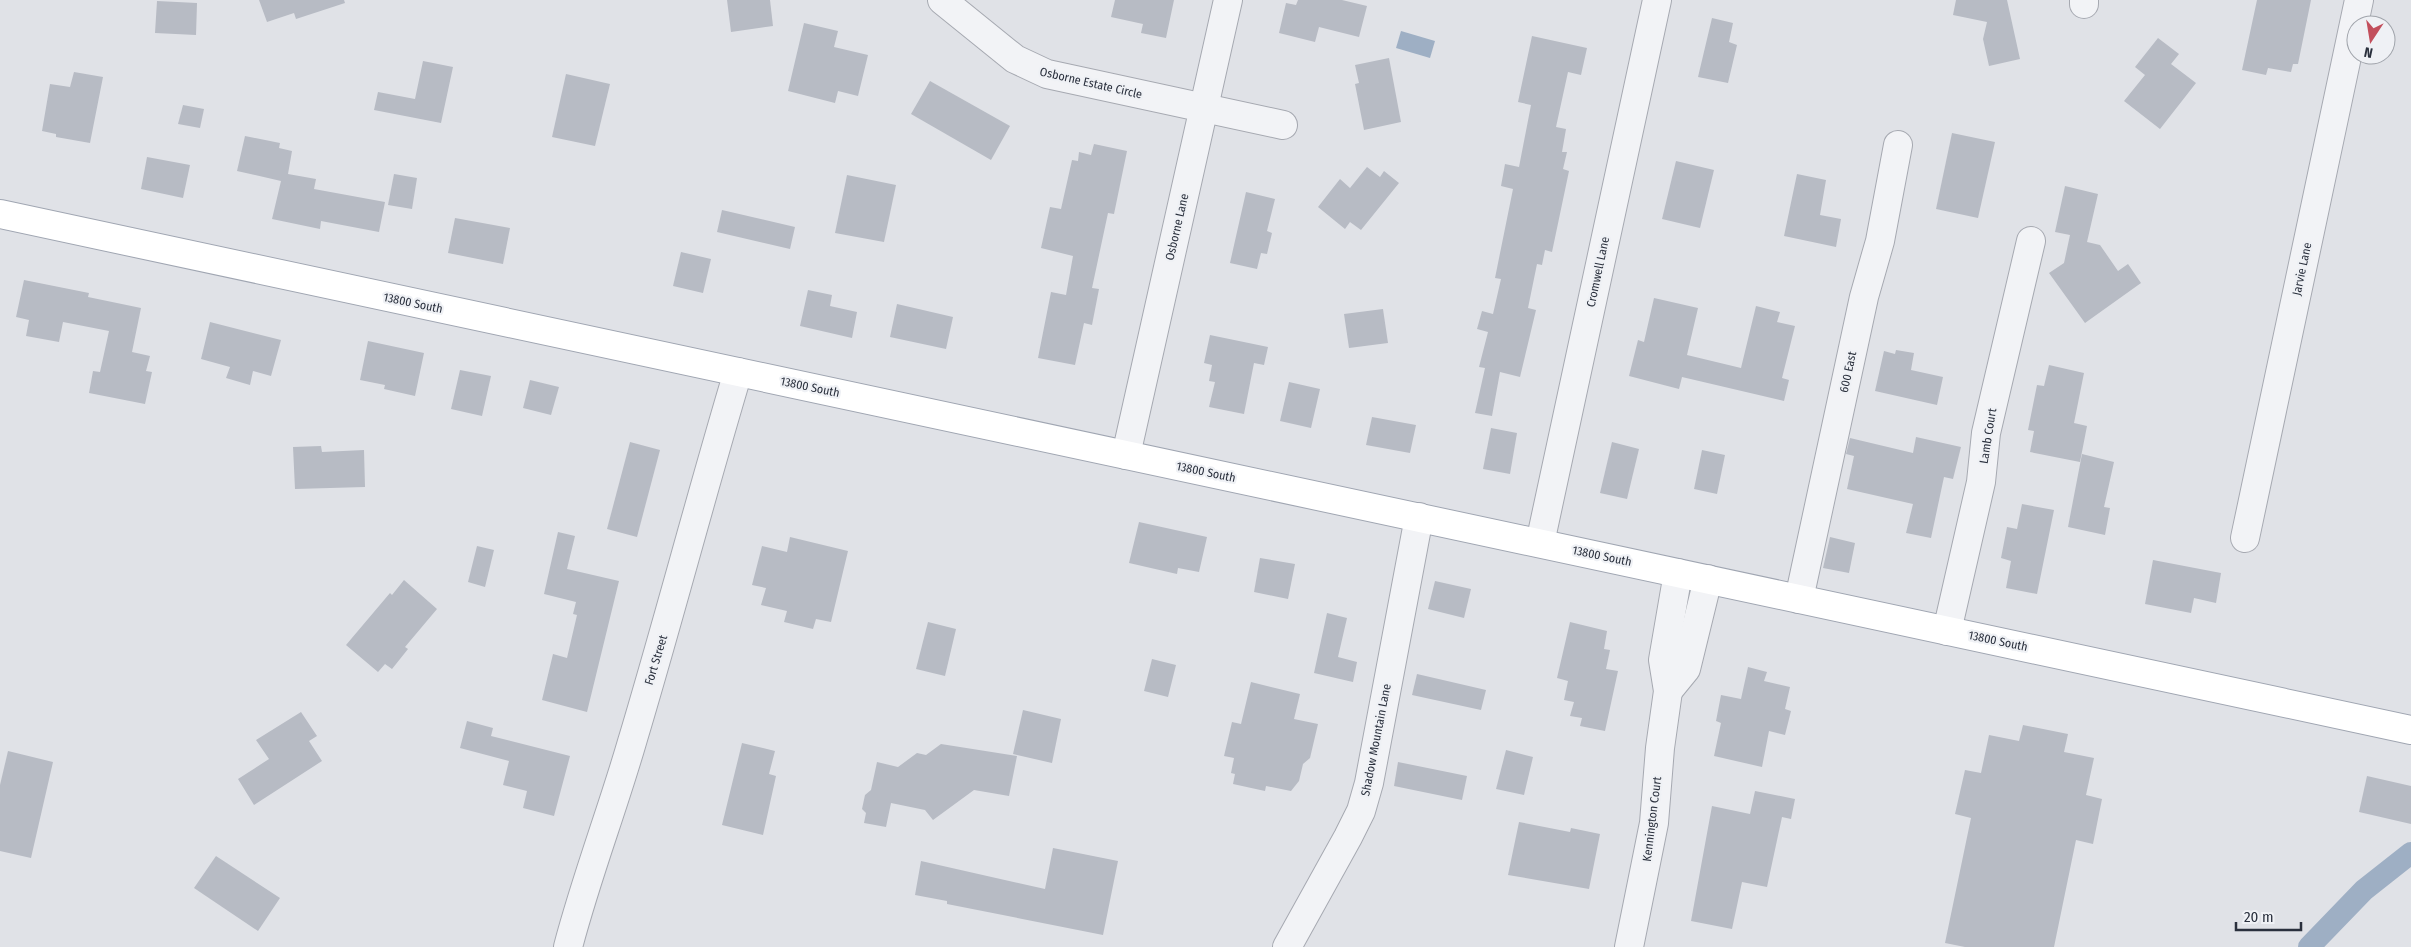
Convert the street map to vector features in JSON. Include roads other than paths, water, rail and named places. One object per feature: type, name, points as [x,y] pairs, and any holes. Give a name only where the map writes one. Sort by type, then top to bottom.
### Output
[{"type":"main road","name":"13800 South","points":[[0,214],[2411,730]]},
{"type":"street","name":"Osborne Estate Circle","points":[[942,0],[1015,60],[1031,68],[1063,78],[1283,125]]},
{"type":"street","name":"Osborne Lane","points":[[1126,455],[1228,0]]},
{"type":"street","name":"Cromwell Lane","points":[[1540,543],[1657,0]]},
{"type":"street","name":"Jarvie Lane","points":[[2245,538],[2359,0]]},
{"type":"street","name":"600 East","points":[[1799,599],[1864,297],[1880,241],[1898,145]]},
{"type":"street","name":"Lamb Court","points":[[1947,630],[1981,482],[1986,433],[2031,241]]},
{"type":"street","name":"Fort Street","points":[[568,947],[582,892],[631,745],[680,580],[738,372]]},
{"type":"street","name":"Shadow Mountain Lane","points":[[1287,947],[1361,811],[1369,783],[1419,517]]},
{"type":"street","name":"Kennington Court","points":[[1629,947],[1651,841],[1660,748],[1668,691],[1663,660],[1678,573]]},
{"type":"street","points":[[1668,691],[1686,669],[1708,580]]},
{"type":"water","points":[[1401,31],[1435,41],[1430,58],[1396,48]]},
{"type":"waterway","points":[[2309,947],[2364,890],[2411,853]]}]
